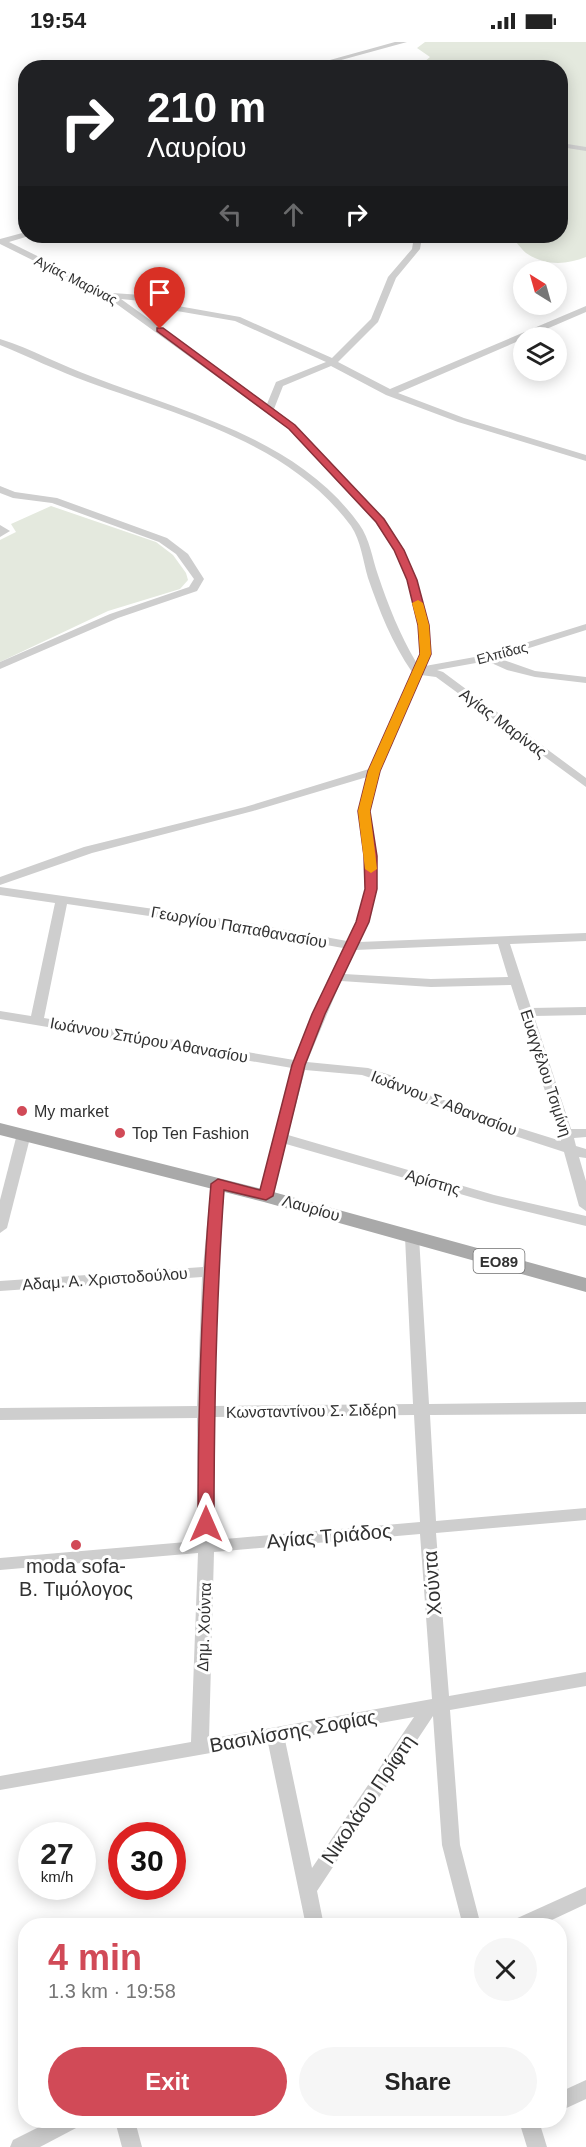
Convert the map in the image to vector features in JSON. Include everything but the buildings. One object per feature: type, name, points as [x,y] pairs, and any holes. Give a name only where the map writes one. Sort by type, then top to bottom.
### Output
[{"type":"main road","name":"Λαυρίου","points":[[0,1129],[266,1196],[586,1285]]},
{"type":"street","points":[[325,57],[334,60],[403,42]]},
{"type":"street","points":[[568,146],[586,149]]},
{"type":"street","points":[[1,242],[18,237]]},
{"type":"street","name":"Αγίας Μαρίνας","points":[[1,242],[110,296],[270,409],[320,454],[380,521],[399,550],[412,580],[423,625],[425,654],[416,671],[410,694],[374,771],[364,811],[370,856],[371,889],[362,922],[299,1065],[266,1196]]},
{"type":"street","points":[[270,409],[279,384],[333,362],[375,320],[392,277],[416,249],[417,243]]},
{"type":"street","points":[[110,296],[142,298],[177,308],[237,319],[312,350],[370,385],[389,393],[461,420],[586,458]]},
{"type":"street","points":[[389,393],[586,309]]},
{"type":"street","points":[[0,342],[95,381],[211,423],[285,462],[313,482],[346,515],[365,542],[373,576],[406,656],[416,671]]},
{"type":"street","points":[[0,489],[13,495],[54,500],[163,540],[175,546],[187,559],[199,579],[193,589],[187,592],[114,616],[0,666]]},
{"type":"street","points":[[0,528],[5,531],[0,534]]},
{"type":"street","name":"Ελπίδας","points":[[416,671],[488,658],[586,627]]},
{"type":"street","points":[[488,658],[497,663],[544,676],[586,680]]},
{"type":"street","name":"Αγίας Μαρίνας","points":[[416,671],[439,674],[586,784]]},
{"type":"street","points":[[0,881],[88,850],[249,809],[374,771]]},
{"type":"street","name":"Γεωργίου Παπαθανασίου","points":[[0,891],[238,925],[351,946],[586,937]]},
{"type":"street","points":[[37,1021],[62,899]]},
{"type":"street","name":"Ευαγγέλου Τσιμίνη","points":[[503,941],[566,1134],[586,1206]]},
{"type":"street","points":[[336,977],[431,983],[516,981]]},
{"type":"street","points":[[526,1012],[586,1011]]},
{"type":"street","name":"Ιωάννου Σπύρου Αθανασίου","points":[[0,1015],[299,1065]]},
{"type":"street","name":"Ιωάννου Σ Αθανασίου","points":[[299,1065],[350,1069],[374,1074],[426,1099],[586,1154]]},
{"type":"street","points":[[566,1134],[586,1133]]},
{"type":"street","points":[[0,1228],[24,1134]]},
{"type":"street","name":"Αρίστης","points":[[282,1138],[493,1199],[586,1221]]},
{"type":"street","name":"Δημ. Χούντα","points":[[200,1747],[206,1546],[205,1412],[210,1272],[218,1184]]},
{"type":"street","name":"Χούντα","points":[[412,1237],[435,1707],[451,1845],[470,1918]]},
{"type":"street","name":"Αδαμ. Α. Χριστοδούλου","points":[[0,1286],[210,1272]]},
{"type":"street","name":"Κωνσταντίνου Σ. Σιδέρη","points":[[0,1414],[586,1408]]},
{"type":"street","name":"Αγίας Τριάδος","points":[[0,1564],[586,1514]]},
{"type":"street","name":"Βασιλίσσης Σοφίας","points":[[0,1783],[586,1679]]},
{"type":"street","name":"Νικολάου Πρίφτη","points":[[307,1891],[435,1707]]},
{"type":"street","points":[[275,1734],[313,1918]]},
{"type":"street","points":[[537,1918],[586,1895]]},
{"type":"street","points":[[567,2098],[586,2088]]},
{"type":"street","points":[[20,2147],[57,2128]]},
{"type":"street","points":[[127,2128],[132,2147]]},
{"type":"street","points":[[531,2128],[537,2147]]},
{"type":"shaded area","points":[[425,42],[586,42],[586,257],[567,262],[544,261],[526,253],[517,243],[568,243],[568,60],[426,60],[430,57],[417,48]]},
{"type":"shaded area","points":[[51,506],[156,542],[173,555],[186,573],[188,580],[180,589],[108,611],[0,662],[0,540],[16,532],[11,524]]},
{"type":"slow traffic","points":[[371,869],[364,811],[374,771],[410,694],[416,671],[425,654],[423,625],[418,603]]},
{"type":"place","name":"My market","points":[[22,1111]]},
{"type":"place","name":"Top Ten Fashion","points":[[120,1133]]},
{"type":"place","name":"moda sofa- Β. Τιμόλογος","points":[[76,1545]]},
{"type":"route","points":[[160,329],[292,427],[380,521],[399,550],[412,580],[423,625],[425,654],[416,671],[410,694],[374,771],[364,811],[370,856],[371,889],[367,906],[299,1065],[266,1196],[218,1184],[210,1272],[205,1412],[206,1524]]}]
